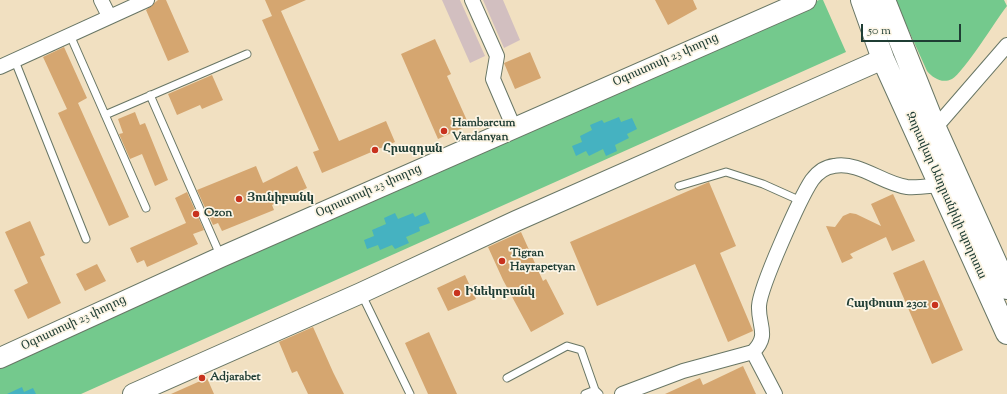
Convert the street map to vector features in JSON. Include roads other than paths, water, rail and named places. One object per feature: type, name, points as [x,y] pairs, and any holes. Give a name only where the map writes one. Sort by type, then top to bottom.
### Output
[{"type":"main road","name":"Զորավար Անդրանիկի պողոտա","points":[[862,0],[883,60],[1007,334]]},
{"type":"main road","name":"Զորավար Անդրանիկի պողոտա","points":[[884,0],[935,128],[1007,288]]},
{"type":"main road","points":[[883,60],[904,50]]},
{"type":"street","points":[[101,0],[110,16]]},
{"type":"street","points":[[0,68],[147,0]]},
{"type":"street","points":[[472,0],[497,56],[493,79],[514,128]]},
{"type":"street","name":"Օգոստոսի 23 փողոց","points":[[0,358],[221,257],[806,0]]},
{"type":"street","points":[[935,128],[1007,45]]},
{"type":"street","points":[[133,394],[158,389],[516,221],[883,60]]},
{"type":"street","points":[[622,394],[683,371],[754,352],[760,345],[763,335],[759,306],[764,288],[801,201],[812,181],[823,169],[836,165],[849,166],[906,187],[940,185]]},
{"type":"street","points":[[754,352],[775,394]]},
{"type":"lane","points":[[70,35],[146,208]]},
{"type":"lane","points":[[105,114],[247,54]]},
{"type":"lane","points":[[14,61],[86,239]]},
{"type":"lane","points":[[150,96],[221,257]]},
{"type":"lane","points":[[679,186],[726,172],[763,184],[801,201]]},
{"type":"lane","points":[[361,293],[410,394]]},
{"type":"lane","points":[[508,378],[567,346],[581,350],[597,392],[585,394]]},
{"type":"water","points":[[619,117],[621,122],[632,118],[637,129],[627,134],[629,138],[615,145],[617,151],[606,156],[603,149],[589,156],[586,151],[576,156],[572,146],[582,142],[580,136],[592,130],[590,125],[602,120],[604,123]]},
{"type":"water","points":[[425,212],[430,223],[419,227],[420,231],[406,237],[409,243],[395,249],[392,245],[380,250],[378,245],[367,249],[364,240],[374,236],[372,230],[386,224],[384,218],[395,213],[398,219],[413,213],[415,217]]},
{"type":"water","points":[[22,387],[24,392],[33,388],[36,394],[7,394]]},
{"type":"place","name":"Hambarcum Vardanyan","points":[[444,131]]},
{"type":"place","name":"Հրազդան","points":[[375,150]]},
{"type":"place","name":"Յունիբանկ","points":[[239,199]]},
{"type":"place","name":"Ozon","points":[[196,214]]},
{"type":"place","name":"Tigran Hayrapetyan","points":[[502,261]]},
{"type":"place","name":"Ինեկոբանկ","points":[[457,293]]},
{"type":"place","name":"ՀայՓոստ 2301","points":[[935,305]]},
{"type":"place","name":"Adjarabet","points":[[202,378]]}]
